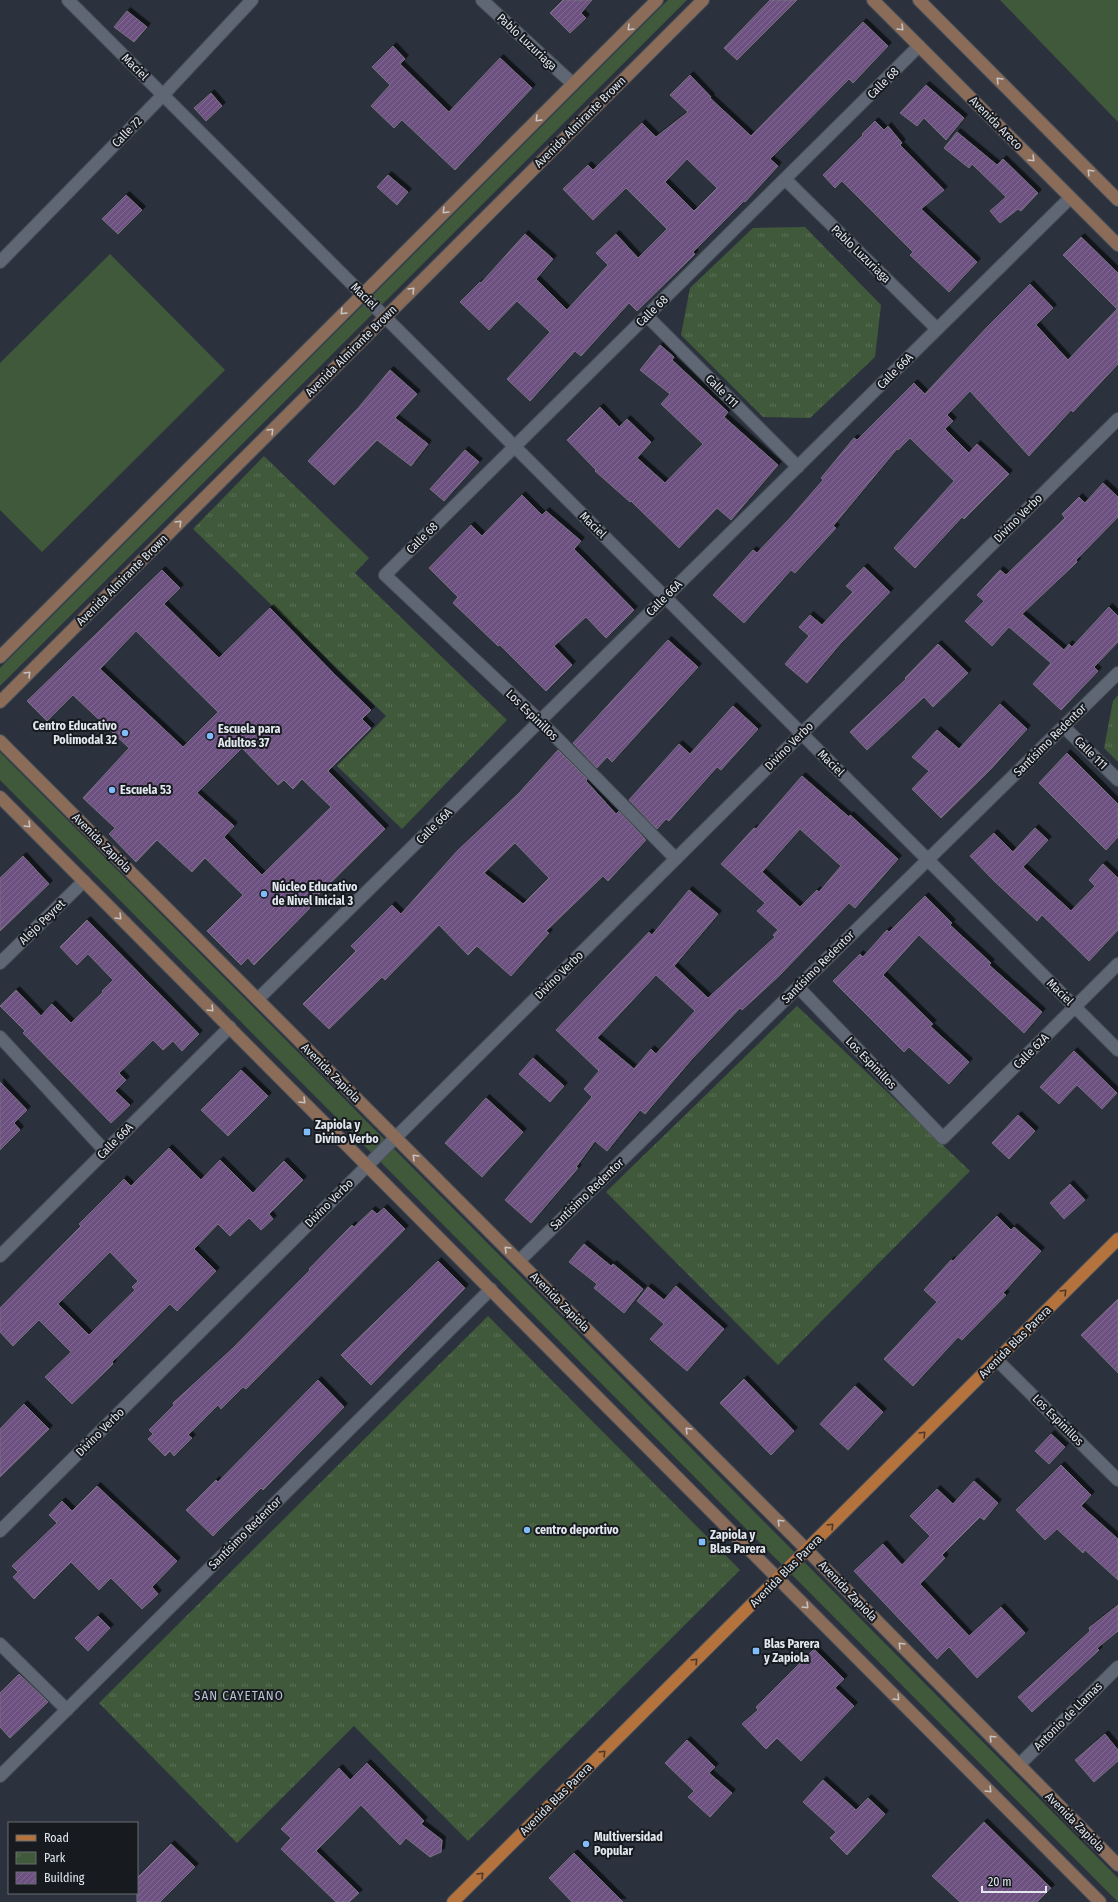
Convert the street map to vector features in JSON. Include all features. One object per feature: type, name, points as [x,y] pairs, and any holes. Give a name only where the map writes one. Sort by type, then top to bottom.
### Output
[{"type":"main road","points":[[0,657],[657,0]]},
{"type":"main road","name":"Avenida Almirante Brown","points":[[0,702],[703,0]]},
{"type":"main road","name":"Avenida Areco","points":[[873,0],[1118,245]]},
{"type":"main road","points":[[919,0],[1118,200]]},
{"type":"main road","name":"Avenida Zapiola","points":[[0,741],[807,1550],[1118,1865]]},
{"type":"main road","points":[[0,797],[1100,1902]]},
{"type":"main road","name":"Avenida Blas Parera","points":[[453,1902],[1118,1239]]},
{"type":"street","name":"Maciel","points":[[68,0],[1118,1050]]},
{"type":"street","name":"Calle 72","points":[[0,262],[163,95],[252,0]]},
{"type":"street","name":"Pablo Luzuriaga","points":[[482,0],[573,84]]},
{"type":"street","name":"Calle 68","points":[[385,575],[919,46]]},
{"type":"street","name":"Pablo Luzuriaga","points":[[785,179],[938,329]]},
{"type":"street","name":"Calle 66A","points":[[258,999],[1070,198]]},
{"type":"street","name":"Calle 111","points":[[647,316],[798,467]]},
{"type":"street","name":"Divino Verbo","points":[[0,1531],[1118,419]]},
{"type":"street","name":"Los Espinillos","points":[[385,575],[540,721],[676,859]]},
{"type":"street","name":"Santísimo Redentor","points":[[519,1261],[1118,674]]},
{"type":"street","name":"Calle 111","points":[[1064,727],[1118,780]]},
{"type":"street","name":"Alejo Peyret","points":[[0,963],[84,881]]},
{"type":"street","name":"Calle 62A","points":[[943,1138],[1118,964]]},
{"type":"street","name":"Los Espinillos","points":[[798,987],[943,1138]]},
{"type":"street","name":"Calle 66A","points":[[0,1256],[230,1028]]},
{"type":"street","points":[[0,1037],[106,1151]]},
{"type":"street","name":"Santísimo Redentor","points":[[0,1776],[491,1289]]},
{"type":"street","name":"Los Espinillos","points":[[997,1360],[1118,1480]]},
{"type":"street","points":[[0,1644],[67,1710]]},
{"type":"street","name":"Antonio de Llamas","points":[[1019,1765],[1118,1667]]},
{"type":"green space","points":[[668,0],[687,0],[0,686],[0,668]]},
{"type":"green space","points":[[1000,0],[1118,0],[1118,122]]},
{"type":"green space","points":[[805,227],[881,305],[875,357],[810,418],[763,417],[681,335],[690,288],[753,228]]},
{"type":"green space","points":[[110,254],[225,370],[42,552],[0,510],[0,363]]},
{"type":"green space","points":[[264,456],[369,558],[355,573],[507,720],[402,829],[337,766],[386,716],[193,529]]},
{"type":"green space","points":[[1118,695],[1118,762],[1104,748],[1113,701]]},
{"type":"green space","points":[[0,752],[1118,1878],[1118,1902],[0,780]]},
{"type":"green space","points":[[797,1006],[970,1171],[778,1365],[606,1192]]},
{"type":"green space","points":[[488,1316],[740,1570],[468,1841],[354,1726],[237,1843],[99,1703]]},
{"type":"building","points":[[563,0],[592,0],[581,13],[586,18],[570,33],[550,13]]},
{"type":"building","points":[[770,0],[797,0],[737,60],[724,48]]},
{"type":"building","points":[[127,11],[147,27],[134,42],[114,27]]},
{"type":"building","points":[[863,22],[888,46],[853,83],[849,79],[770,159],[778,166],[745,202],[744,201],[693,252],[695,254],[637,311],[629,303],[581,356],[575,351],[530,401],[507,379],[550,332],[517,301],[489,330],[460,302],[480,282],[481,283],[525,234],[553,259],[536,279],[567,310],[608,265],[596,253],[616,234],[638,258],[667,229],[626,188],[593,220],[563,189],[588,165],[593,170],[642,123],[656,137],[688,112],[670,95],[690,75],[711,97],[710,98],[751,136]],"holes":[[[687,159],[717,188],[694,211],[665,182]]]},
{"type":"building","points":[[393,46],[405,59],[400,64],[449,112],[500,58],[532,88],[455,170],[402,120],[394,128],[371,106],[390,85],[372,67]]},
{"type":"building","points":[[926,85],[964,118],[946,140],[924,118],[917,126],[900,113]]},
{"type":"building","points":[[211,93],[222,106],[206,121],[194,108]]},
{"type":"building","points":[[875,121],[884,130],[888,126],[902,143],[900,145],[944,190],[921,209],[977,262],[949,292],[910,255],[913,252],[842,181],[835,188],[823,175]]},
{"type":"building","points":[[957,132],[997,165],[1003,159],[1038,193],[1021,211],[1018,209],[1000,223],[990,211],[1006,197],[972,164],[969,168],[944,148]]},
{"type":"building","points":[[388,175],[408,192],[397,205],[377,187]]},
{"type":"building","points":[[126,195],[142,210],[118,234],[102,219]]},
{"type":"building","points":[[1081,237],[1118,273],[1118,364],[1073,412],[1071,410],[1029,456],[970,391],[947,415],[953,421],[945,429],[969,453],[977,444],[1009,474],[964,519],[962,517],[915,568],[894,548],[954,481],[910,438],[898,450],[897,449],[833,526],[836,528],[795,573],[791,570],[744,623],[713,595],[753,550],[757,553],[790,518],[823,480],[821,478],[854,438],[857,440],[914,383],[925,394],[988,326],[1030,284],[1053,308],[1036,325],[1068,360],[1117,309],[1063,255]]},
{"type":"building","points":[[660,345],[674,357],[672,360],[728,412],[724,417],[778,465],[731,520],[717,508],[679,548],[631,501],[630,502],[595,471],[596,470],[567,440],[600,407],[619,427],[627,419],[651,442],[637,458],[665,483],[703,444],[661,404],[670,394],[640,370]]},
{"type":"building","points":[[390,370],[417,394],[395,418],[428,444],[411,466],[377,440],[334,485],[308,461],[359,407]]},
{"type":"building","points":[[465,450],[479,462],[444,501],[430,489]]},
{"type":"building","points":[[1103,483],[1118,497],[1118,517],[1076,560],[1077,562],[1022,614],[1064,650],[1069,644],[1072,647],[1109,607],[1118,616],[1118,642],[1094,667],[1098,671],[1061,710],[1033,684],[1051,663],[1009,627],[992,646],[965,621],[984,601],[977,595],[1000,570],[1006,575],[1065,518],[1062,514],[1079,497],[1085,503]]},
{"type":"building","points":[[522,495],[542,515],[546,511],[581,541],[574,549],[634,610],[606,638],[586,617],[554,646],[572,665],[546,691],[500,645],[498,646],[453,603],[458,597],[429,568],[471,525],[482,536]]},
{"type":"building","points":[[864,567],[890,592],[840,644],[807,683],[785,664],[809,636],[799,627],[810,615],[822,625],[853,592],[846,586]]},
{"type":"building","points":[[162,570],[180,588],[164,604],[219,658],[270,608],[371,710],[362,719],[371,728],[328,771],[385,829],[308,905],[310,908],[254,965],[248,958],[241,965],[207,931],[243,895],[205,858],[192,872],[157,840],[136,862],[109,834],[115,828],[83,798],[129,748],[73,695],[47,721],[27,701]],"holes":[[[136,631],[218,712],[183,747],[100,669]],[[242,748],[278,785],[284,780],[293,789],[302,779],[331,807],[262,875],[224,837],[234,826],[197,793]]]},
{"type":"building","points":[[668,640],[698,667],[612,762],[607,757],[597,768],[573,743]]},
{"type":"building","points":[[938,644],[968,673],[933,707],[924,697],[867,750],[850,732],[906,679],[905,678]]},
{"type":"building","points":[[1000,704],[1027,729],[991,769],[941,818],[912,789],[929,771],[912,757],[937,730],[959,749]]},
{"type":"building","points":[[733,706],[758,729],[721,770],[717,767],[669,821],[666,819],[657,829],[629,800],[679,744],[690,754]]},
{"type":"building","points":[[558,750],[587,779],[586,781],[616,814],[619,811],[646,840],[608,881],[603,876],[546,931],[549,933],[511,976],[477,946],[468,955],[439,925],[385,980],[382,977],[329,1029],[303,1004],[356,951],[351,946],[392,905],[401,914],[458,850],[519,793]],"holes":[[[515,843],[549,878],[523,904],[484,873]]]},
{"type":"building","points":[[1067,753],[1118,804],[1118,837],[1106,850],[1039,783]]},
{"type":"building","points":[[802,776],[849,817],[850,815],[898,859],[855,908],[849,903],[780,975],[742,1010],[740,1008],[691,1060],[645,1114],[640,1110],[607,1151],[595,1141],[576,1167],[578,1168],[531,1223],[505,1200],[592,1097],[584,1089],[599,1071],[556,1030],[649,932],[652,935],[689,890],[718,914],[674,966],[708,998],[775,937],[773,935],[778,930],[757,911],[765,903],[721,864],[754,828],[756,829]],"holes":[[[800,829],[841,866],[819,892],[817,890],[800,907],[762,872]],[[656,975],[695,1011],[656,1054],[651,1049],[634,1069],[597,1038]]]},
{"type":"building","points":[[1035,828],[1048,840],[1023,867],[1071,911],[1095,886],[1089,880],[1103,864],[1118,878],[1118,930],[1089,961],[1042,915],[1037,921],[994,881],[970,856],[994,833],[1013,852]]},
{"type":"building","points":[[23,856],[49,884],[0,931],[0,878]]},
{"type":"building","points":[[925,896],[952,923],[950,925],[991,963],[989,965],[1042,1012],[1024,1033],[919,935],[883,975],[933,1024],[930,1026],[969,1062],[949,1084],[909,1047],[904,1052],[833,981],[860,954],[863,957],[887,930],[889,932]]},
{"type":"building","points":[[87,920],[199,1034],[182,1051],[173,1041],[163,1050],[153,1040],[119,1073],[126,1080],[115,1091],[130,1105],[111,1123],[23,1033],[25,1031],[0,1006],[16,990],[41,1016],[52,1004],[71,1023],[103,992],[102,991],[113,980],[88,954],[77,965],[60,947]]},
{"type":"building","points":[[1074,1051],[1117,1093],[1102,1109],[1077,1085],[1059,1104],[1040,1087]]},
{"type":"building","points":[[533,1058],[564,1086],[550,1102],[519,1074]]},
{"type":"building","points":[[241,1070],[268,1096],[228,1136],[201,1110]]},
{"type":"building","points":[[0,1082],[27,1110],[14,1123],[20,1130],[0,1150]]},
{"type":"building","points":[[486,1098],[523,1132],[482,1177],[445,1143]]},
{"type":"building","points":[[1018,1115],[1035,1131],[1009,1159],[992,1143]]},
{"type":"building","points":[[169,1148],[201,1180],[220,1160],[253,1193],[284,1161],[303,1180],[269,1214],[273,1219],[261,1230],[249,1218],[230,1236],[218,1224],[194,1249],[216,1271],[177,1311],[170,1304],[112,1362],[113,1364],[72,1404],[45,1377],[71,1352],[39,1320],[13,1346],[0,1332],[0,1308],[81,1226],[79,1224],[124,1179],[131,1186]],"holes":[[[110,1252],[138,1281],[132,1287],[135,1290],[89,1335],[58,1304]]]},
{"type":"building","points":[[1070,1184],[1085,1200],[1064,1219],[1050,1203]]},
{"type":"building","points":[[384,1208],[405,1229],[246,1389],[243,1387],[221,1409],[218,1405],[188,1435],[192,1438],[174,1456],[170,1451],[165,1456],[148,1439],[153,1434],[149,1430],[174,1405],[173,1403],[233,1348],[352,1225],[354,1227],[372,1210],[377,1214]]},
{"type":"building","points":[[997,1216],[1011,1230],[1014,1227],[1041,1251],[1003,1293],[1006,1295],[962,1340],[958,1337],[913,1386],[884,1359],[937,1302],[924,1290],[951,1260],[953,1261]]},
{"type":"building","points":[[584,1244],[611,1266],[613,1264],[643,1289],[624,1313],[594,1288],[597,1284],[569,1262]]},
{"type":"building","points":[[438,1261],[465,1288],[371,1385],[341,1355]]},
{"type":"building","points":[[676,1286],[724,1329],[687,1371],[650,1339],[664,1324],[637,1301],[648,1287],[664,1300]]},
{"type":"building","points":[[1118,1299],[1118,1373],[1081,1335]]},
{"type":"building","points":[[744,1379],[794,1431],[771,1455],[720,1403]]},
{"type":"building","points":[[318,1380],[344,1407],[263,1490],[261,1488],[213,1536],[186,1510],[216,1480],[218,1482]]},
{"type":"building","points":[[855,1386],[883,1412],[848,1450],[820,1424]]},
{"type":"building","points":[[24,1404],[49,1429],[0,1477],[0,1429]]},
{"type":"building","points":[[1051,1434],[1065,1447],[1049,1464],[1035,1451]]},
{"type":"building","points":[[1061,1465],[1091,1495],[1081,1506],[1118,1539],[1118,1580],[1085,1550],[1083,1553],[1057,1529],[1045,1540],[1016,1510]]},
{"type":"building","points":[[974,1481],[998,1503],[984,1520],[980,1517],[942,1555],[945,1558],[920,1584],[969,1636],[1001,1607],[1025,1633],[977,1678],[949,1647],[937,1659],[854,1571],[883,1544],[902,1565],[930,1536],[910,1516],[937,1489],[953,1504]]},
{"type":"building","points":[[97,1486],[177,1561],[152,1587],[158,1594],[142,1609],[111,1578],[99,1590],[71,1562],[34,1599],[13,1577],[18,1572],[12,1566],[57,1523],[49,1515],[62,1501],[72,1511]]},
{"type":"building","points":[[1118,1605],[1118,1631],[1097,1648],[1099,1650],[1032,1712],[1018,1697],[1090,1631],[1089,1628]]},
{"type":"building","points":[[98,1616],[110,1628],[88,1651],[75,1638]]},
{"type":"building","points":[[814,1649],[844,1679],[835,1688],[854,1706],[801,1761],[777,1738],[766,1749],[742,1724],[758,1710],[756,1707]]},
{"type":"building","points":[[19,1674],[48,1702],[10,1738],[0,1727],[0,1693]]},
{"type":"building","points":[[1105,1734],[1118,1750],[1118,1761],[1094,1782],[1075,1760]]},
{"type":"building","points":[[687,1740],[715,1767],[709,1773],[732,1793],[710,1817],[688,1797],[694,1791],[665,1763]]},
{"type":"building","points":[[367,1763],[424,1821],[421,1824],[442,1840],[441,1852],[430,1857],[406,1838],[400,1845],[361,1805],[316,1851],[359,1893],[349,1902],[336,1902],[281,1849],[291,1838],[281,1829],[339,1768],[350,1780]]},
{"type":"building","points":[[823,1780],[856,1810],[868,1798],[885,1814],[847,1855],[830,1838],[836,1832],[803,1802]]},
{"type":"building","points":[[984,1822],[1051,1888],[1037,1902],[960,1902],[932,1876]]},
{"type":"building","points":[[171,1844],[195,1867],[160,1902],[137,1902],[138,1877]]},
{"type":"building","points":[[574,1853],[623,1902],[572,1902],[549,1878]]},
{"type":"place","name":"Centro Educativo Polimodal 32","points":[[125,733]]},
{"type":"place","name":"Escuela para Adultos 37","points":[[210,736]]},
{"type":"place","name":"Escuela 53","points":[[112,790]]},
{"type":"place","name":"Núcleo Educativo de Nivel Inicial 3","points":[[264,894]]},
{"type":"place","name":"Zapiola y Divino Verbo","points":[[307,1132]]},
{"type":"place","name":"centro deportivo","points":[[527,1530]]},
{"type":"place","name":"Zapiola y Blas Parera","points":[[702,1542]]},
{"type":"place","name":"Blas Parera y Zapiola","points":[[756,1651]]},
{"type":"place","name":"Multiversidad Popular","points":[[586,1844]]},
{"type":"district","name":"SAN CAYETANO","points":[[239,1695]]}]
